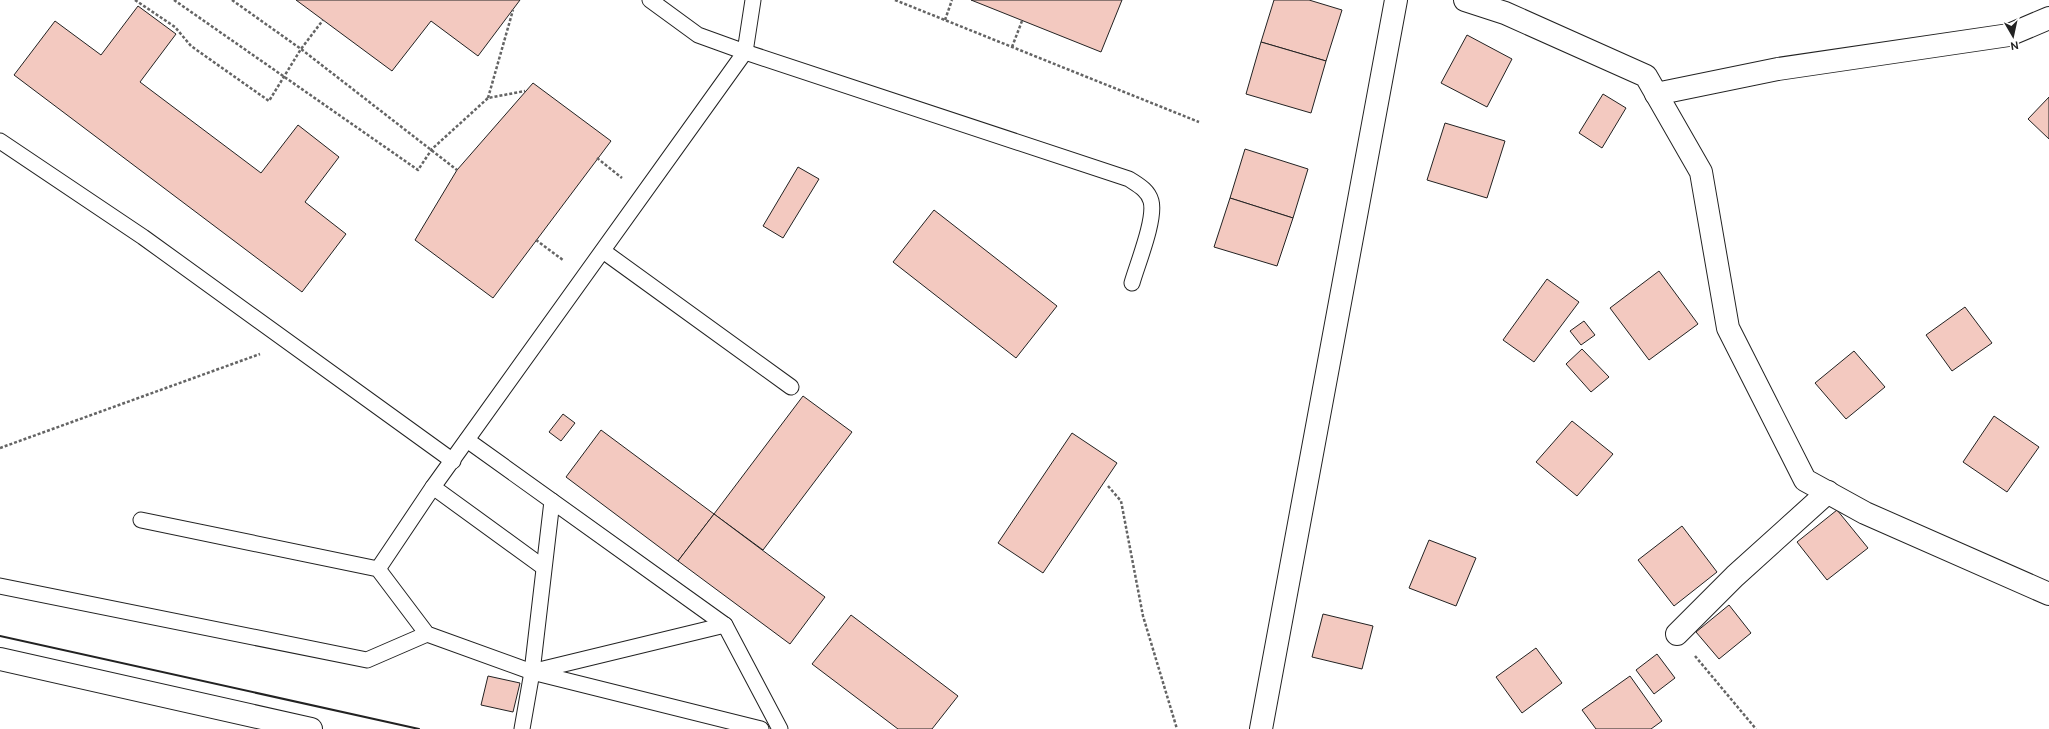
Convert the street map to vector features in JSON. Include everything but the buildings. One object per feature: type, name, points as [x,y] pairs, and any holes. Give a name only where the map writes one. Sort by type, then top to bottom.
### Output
[{"type":"street","points":[[1261,729],[1396,0]]},
{"type":"street","points":[[1465,0],[1505,13],[1646,76],[1701,172],[1728,328],[1805,480],[1865,513],[2049,594]]},
{"type":"street","points":[[1656,94],[1778,69],[2009,35],[2049,18]]},
{"type":"street","points":[[1677,634],[1735,576],[1828,492]]},
{"type":"street","points":[[0,659],[253,722],[311,729]]},
{"type":"lane","points":[[650,0],[698,35],[745,52],[1129,179],[1144,188],[1151,201],[1151,219],[1132,284]]},
{"type":"lane","points":[[378,570],[433,487],[745,52],[753,0]]},
{"type":"lane","points":[[0,141],[143,237],[453,460]]},
{"type":"lane","points":[[603,251],[791,387]]},
{"type":"lane","points":[[467,440],[725,625],[780,729]]},
{"type":"lane","points":[[433,487],[543,567]]},
{"type":"lane","points":[[522,729],[532,672],[543,567],[552,501]]},
{"type":"lane","points":[[141,520],[378,570],[427,634],[532,672],[761,729]]},
{"type":"lane","points":[[0,586],[367,660],[427,634]]},
{"type":"lane","points":[[532,672],[725,625]]},
{"type":"path","points":[[135,0],[175,27],[191,46],[269,101],[301,49],[323,20]]},
{"type":"path","points":[[174,0],[418,170],[432,150],[488,98],[513,10]]},
{"type":"path","points":[[232,0],[301,49],[457,170]]},
{"type":"path","points":[[895,0],[1199,122]]},
{"type":"path","points":[[945,20],[952,0]]},
{"type":"path","points":[[1012,47],[1022,20]]},
{"type":"path","points":[[488,98],[526,91]]},
{"type":"path","points":[[597,158],[643,194]]},
{"type":"path","points":[[536,240],[585,276]]},
{"type":"path","points":[[0,448],[290,343]]},
{"type":"path","points":[[1108,486],[1120,501],[1143,616],[1177,729]]},
{"type":"path","points":[[1677,634],[1756,729]]},
{"type":"wall","points":[[0,636],[419,729]]}]
